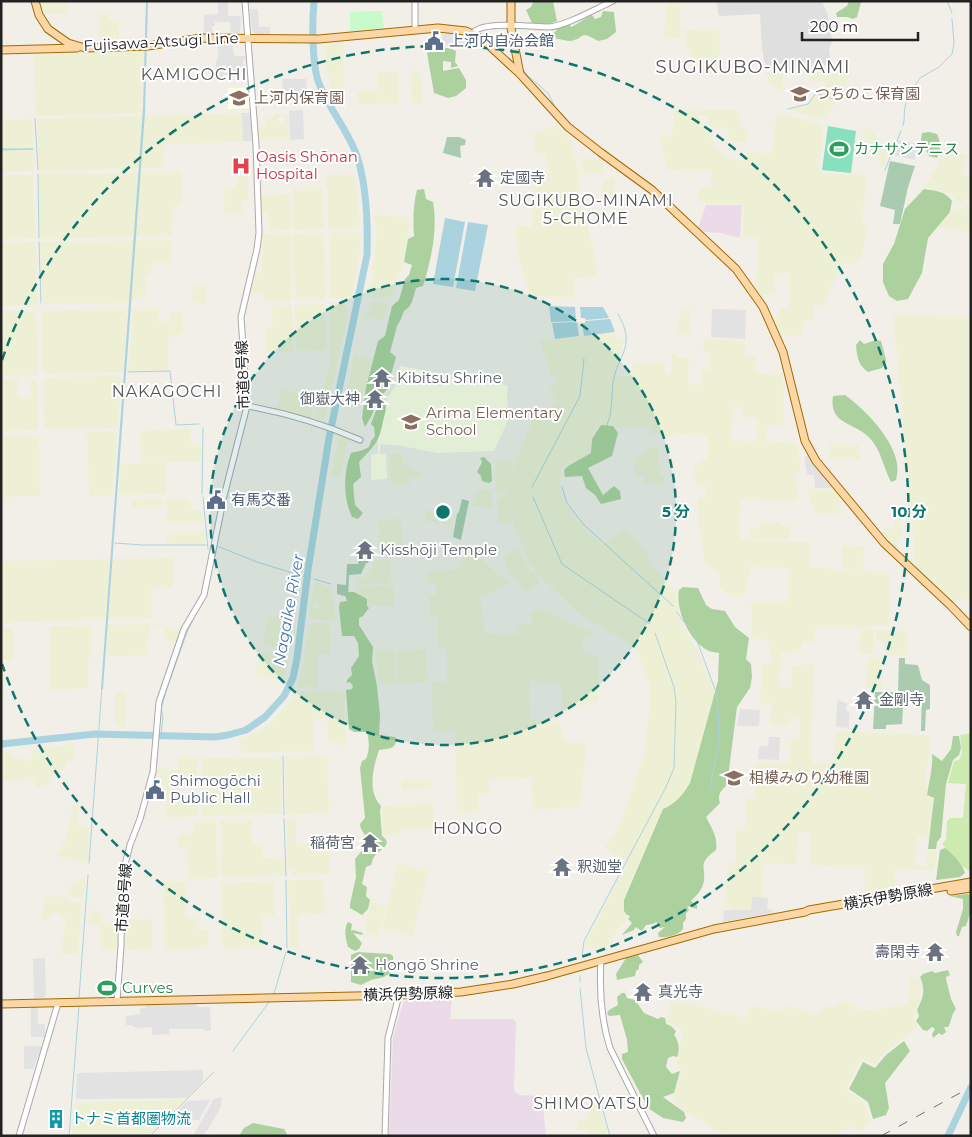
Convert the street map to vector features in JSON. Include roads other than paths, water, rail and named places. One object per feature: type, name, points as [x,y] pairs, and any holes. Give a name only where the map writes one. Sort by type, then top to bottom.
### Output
[{"type":"main road","name":"Fujisawa-Atsugi Line","points":[[35,1],[41,19],[48,29],[68,43],[84,48],[146,46],[202,38],[310,40],[415,29]]},
{"type":"main road","points":[[511,1],[511,25],[520,74]]},
{"type":"main road","points":[[415,29],[451,28],[472,34],[489,45],[520,74],[568,127],[652,190],[737,270],[763,307],[781,347],[805,441],[816,461],[884,543],[971,627]]},
{"type":"main road","points":[[46,49],[51,40],[48,29]]},
{"type":"main road","points":[[56,49],[60,44],[58,37]]},
{"type":"main road","points":[[1,50],[84,48]]},
{"type":"main road","name":"横浜伊勢原線","points":[[1,1004],[461,992],[545,977],[718,928],[971,882]]},
{"type":"main road","name":"横浜伊勢原線","points":[[805,912],[810,914],[971,888]]},
{"type":"street","name":"市道8号線","points":[[117,1001],[121,946],[122,876],[153,772],[159,702],[188,620],[199,606],[204,595],[224,496],[247,406],[241,317],[257,249],[259,232],[256,144],[245,1]]},
{"type":"street","points":[[415,29],[416,1]]},
{"type":"street","points":[[472,34],[480,28],[511,25],[555,26],[613,1]]},
{"type":"street","points":[[247,406],[289,414],[327,426],[360,440]]},
{"type":"street","points":[[601,961],[600,986],[603,1023],[610,1048],[654,1136]]},
{"type":"street","points":[[385,1136],[387,1046],[399,995]]},
{"type":"street","points":[[19,1136],[58,1003]]},
{"type":"water","points":[[146,1],[148,1],[145,113],[103,689],[101,689],[143,108]]},
{"type":"water","points":[[445,218],[465,222],[453,287],[433,284]]},
{"type":"water","points":[[468,222],[488,225],[475,291],[456,288]]},
{"type":"water","points":[[549,306],[575,307],[576,318],[573,318],[573,321],[551,322]]},
{"type":"water","points":[[580,307],[603,307],[609,318],[586,320],[581,318]]},
{"type":"water","points":[[610,319],[615,332],[584,336],[582,323],[585,323],[585,321]]},
{"type":"water","points":[[552,323],[577,323],[579,336],[555,339]]},
{"type":"waterway","name":"Nagaike River","points":[[1,744],[95,734],[215,737],[228,735],[246,730],[265,717],[284,696],[293,678],[329,438],[367,255],[366,205],[363,180],[357,156],[349,137],[322,91],[316,73],[313,42],[314,1]]},
{"type":"waterway","points":[[947,1],[952,13]]},
{"type":"waterway","points":[[910,93],[920,78],[939,67],[952,54],[954,43],[952,19]]},
{"type":"waterway","points":[[522,68],[527,75],[548,93],[554,105]]},
{"type":"waterway","points":[[788,109],[808,104],[816,93],[836,100]]},
{"type":"waterway","points":[[903,126],[905,106],[908,98]]},
{"type":"waterway","points":[[35,119],[38,170]]},
{"type":"waterway","points":[[885,170],[901,131]]},
{"type":"waterway","points":[[1,149],[32,149]]},
{"type":"waterway","points":[[1,150],[33,149]]},
{"type":"waterway","points":[[38,174],[39,238]]},
{"type":"waterway","points":[[39,242],[41,303]]},
{"type":"waterway","points":[[607,425],[616,370],[626,345],[625,330],[618,314]]},
{"type":"waterway","points":[[532,487],[580,396],[584,359]]},
{"type":"waterway","points":[[128,372],[170,371],[176,425],[199,424]]},
{"type":"waterway","points":[[202,494],[203,428]]},
{"type":"waterway","points":[[562,487],[567,503],[583,524],[673,606]]},
{"type":"waterway","points":[[203,497],[208,549]]},
{"type":"waterway","points":[[533,497],[562,564],[650,624]]},
{"type":"waterway","points":[[115,543],[206,545]]},
{"type":"waterway","points":[[217,546],[257,562],[299,575]]},
{"type":"waterway","name":"Nagaike River","points":[[302,576],[311,578]]},
{"type":"waterway","points":[[314,579],[331,584]]},
{"type":"waterway","points":[[677,612],[693,630],[716,692],[719,744],[710,790]]},
{"type":"waterway","points":[[161,735],[163,717],[161,709],[192,622]]},
{"type":"waterway","points":[[582,955],[584,941],[665,789],[674,768],[676,702],[674,687],[655,633]]},
{"type":"waterway","points":[[89,863],[102,687]]},
{"type":"waterway","points":[[283,756],[284,815]]},
{"type":"waterway","points":[[284,819],[286,876]]},
{"type":"waterway","points":[[79,998],[88,875]]},
{"type":"waterway","points":[[286,880],[287,948]]},
{"type":"waterway","points":[[274,994],[286,952]]},
{"type":"waterway","points":[[580,976],[580,982]]},
{"type":"waterway","points":[[580,988],[586,1048],[610,1136]]},
{"type":"waterway","points":[[233,1051],[269,1002]]},
{"type":"waterway","points":[[69,1136],[79,1006]]},
{"type":"waterway","points":[[150,1136],[214,1072]]},
{"type":"waterway","points":[[948,1136],[971,1087]]},
{"type":"railway","points":[[881,1136],[971,1087]]},
{"type":"place","name":"上河内自治会館","points":[[434,41]]},
{"type":"place","name":"つちのこ保育園","points":[[800,94]]},
{"type":"place","name":"上河内保育園","points":[[239,98]]},
{"type":"place","name":"カナサシテニス","points":[[839,149]]},
{"type":"place","name":"Oasis Shōnan Hospital","points":[[241,166]]},
{"type":"place","name":"定國寺","points":[[485,178]]},
{"type":"place","name":"Kibitsu Shrine","points":[[382,378]]},
{"type":"place","name":"御嶽大神","points":[[375,399]]},
{"type":"place","name":"Arima Elementary School","points":[[411,422]]},
{"type":"place","name":"有馬交番","points":[[216,500]]},
{"type":"place","name":"Kisshōji Temple","points":[[365,550]]},
{"type":"place","name":"金剛寺","points":[[864,700]]},
{"type":"place","name":"相模みのり幼稚園","points":[[734,778]]},
{"type":"place","name":"Shimogōchi Public Hall","points":[[155,790]]},
{"type":"place","name":"稲荷宮","points":[[370,843]]},
{"type":"place","name":"釈迦堂","points":[[562,867]]},
{"type":"place","name":"壽閑寺","points":[[935,952]]},
{"type":"place","name":"Hongō Shrine","points":[[360,965]]},
{"type":"place","name":"Curves","points":[[107,988]]},
{"type":"place","name":"真光寺","points":[[643,992]]},
{"type":"place","name":"トナミ首都圏物流","points":[[56,1119]]},
{"type":"district","name":"SUGIKUBO-MINAMI","points":[[753,67]]},
{"type":"district","name":"KAMIGOCHI","points":[[194,74]]},
{"type":"district","name":"SUGIKUBO-MINAMI 5-CHOME","points":[[586,209]]},
{"type":"district","name":"NAKAGOCHI","points":[[167,391]]},
{"type":"district","name":"HONGO","points":[[468,828]]},
{"type":"district","name":"SHIMOYATSU","points":[[592,1103]]}]
